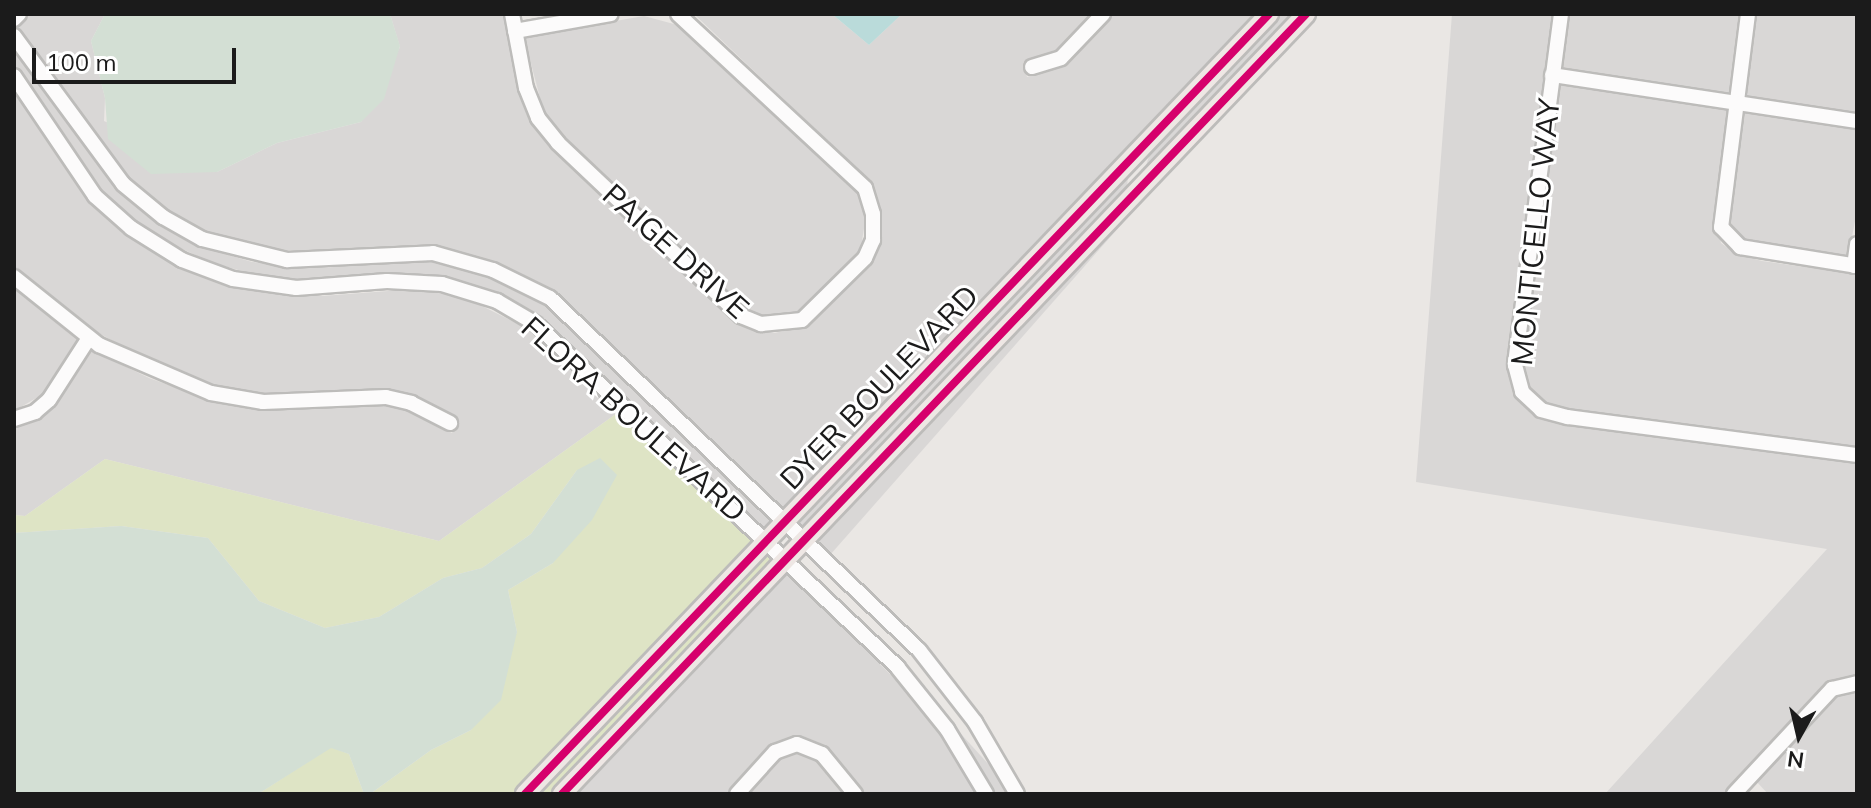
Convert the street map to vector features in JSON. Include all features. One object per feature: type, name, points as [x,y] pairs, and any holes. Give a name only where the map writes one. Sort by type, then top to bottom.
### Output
[{"type":"main road","name":"DYER BOULEVARD","points":[[525,794],[1269,14]]},
{"type":"main road","name":"DYER BOULEVARD","points":[[562,794],[1306,14]]},
{"type":"main road","points":[[1134,194],[1146,142]]},
{"type":"street","points":[[14,19],[19,14]]},
{"type":"street","name":"PAIGE DRIVE","points":[[512,14],[526,88],[538,118],[558,143],[741,316],[761,324],[802,320],[865,258],[873,240],[873,214],[865,188],[678,14]]},
{"type":"street","points":[[515,31],[611,14]]},
{"type":"street","points":[[1032,67],[1061,58],[1103,14]]},
{"type":"street","name":"MONTICELLO WAY","points":[[1561,14],[1515,365],[1522,392],[1541,410],[1568,417],[1857,455]]},
{"type":"street","points":[[1748,14],[1721,212],[1727,239],[1763,253],[1856,266],[1857,244]]},
{"type":"street","name":"FLORA BOULEVARD","points":[[14,36],[123,184],[172,223],[228,248],[276,258],[433,253],[493,270],[550,298],[883,613],[949,685],[1017,794]]},
{"type":"street","points":[[1552,75],[1857,121]]},
{"type":"street","name":"FLORA BOULEVARD","points":[[14,76],[78,176],[112,212],[153,244],[207,270],[262,284],[322,288],[416,281],[497,301],[566,348],[786,559],[924,697],[986,794]]},
{"type":"street","points":[[14,277],[89,338],[151,371],[211,393],[263,402],[386,397],[411,403],[450,423]]},
{"type":"street","points":[[14,419],[35,412],[49,400],[89,338]]},
{"type":"street","points":[[1734,794],[1832,689],[1857,683]]},
{"type":"street","points":[[737,794],[775,752],[797,744],[822,754],[855,794]]},
{"type":"street","points":[[1745,782],[1758,794]]},
{"type":"shaded area","points":[[30,14],[105,14],[91,41],[105,98],[104,121],[217,172],[277,143],[361,122],[400,47],[390,14],[505,14],[519,90],[533,123],[553,149],[737,322],[775,333],[807,325],[869,264],[880,240],[880,214],[870,181],[694,14],[832,14],[869,45],[902,14],[1093,14],[1057,51],[1023,62],[1027,77],[1065,64],[1113,14],[1259,14],[784,510],[555,292],[496,263],[433,245],[318,253],[255,247],[205,231],[167,211],[128,178],[88,130],[16,27]]},
{"type":"shaded area","points":[[105,14],[390,14],[400,46],[384,99],[361,122],[277,143],[217,172],[151,174],[108,139],[105,98],[91,41]]},
{"type":"shaded area","points":[[1279,14],[1296,14],[1143,175],[1152,147]]},
{"type":"shaded area","points":[[1452,14],[1554,14],[1508,364],[1518,398],[1537,416],[1567,425],[1857,463],[1857,674],[1828,684],[1723,794],[1605,794],[1827,549],[1416,482]]},
{"type":"shaded area","points":[[1568,14],[1741,14],[1730,93],[1560,68]]},
{"type":"shaded area","points":[[1755,14],[1857,14],[1857,113],[1744,95]]},
{"type":"shaded area","points":[[644,16],[685,27],[859,192],[866,216],[860,253],[799,312],[763,317],[745,309],[563,137],[544,113],[524,37]]},
{"type":"shaded area","points":[[14,48],[119,190],[159,224],[199,246],[252,262],[317,268],[432,261],[490,278],[546,305],[774,522],[767,530],[570,343],[499,294],[416,274],[322,280],[263,277],[210,262],[157,237],[116,206],[83,171],[14,64]]},
{"type":"shaded area","points":[[1558,84],[1728,109],[1714,211],[1721,243],[1736,254],[1762,261],[1857,274],[1857,447],[1570,410],[1545,403],[1528,387],[1522,364]]},
{"type":"shaded area","points":[[14,89],[90,202],[127,235],[179,267],[261,292],[322,296],[415,289],[466,298],[532,331],[620,411],[439,541],[105,459],[25,516],[14,515],[14,427],[37,420],[53,406],[90,349],[149,378],[210,400],[263,410],[386,405],[409,410],[452,433],[459,419],[413,395],[386,390],[264,394],[213,385],[154,364],[88,327],[14,266]]},
{"type":"shaded area","points":[[1742,111],[1857,130],[1857,211],[1848,257],[1743,240],[1728,225]]},
{"type":"shaded area","points":[[1187,150],[830,555],[815,541]]},
{"type":"shaded area","points":[[1128,174],[1127,191],[805,530],[795,521]]},
{"type":"shaded area","points":[[14,287],[78,341],[43,394],[14,411]]},
{"type":"shaded area","points":[[600,458],[617,475],[592,520],[553,563],[508,590],[517,632],[501,700],[471,730],[431,750],[370,794],[364,794],[349,754],[331,748],[258,794],[14,794],[14,533],[121,526],[208,538],[259,601],[325,628],[379,617],[443,578],[482,568],[531,534],[577,470]]},
{"type":"shaded area","points":[[786,570],[918,702],[978,794],[572,794]]},
{"type":"shaded area","points":[[1857,691],[1857,794],[1768,794],[1756,781],[1836,696]]},
{"type":"shaded area","points":[[952,724],[1001,778],[1009,794],[994,794]]},
{"type":"green space","points":[[620,411],[756,542],[515,794],[370,794],[431,750],[471,730],[517,632],[508,590],[553,563],[577,470],[531,534],[482,568],[443,578],[379,617],[325,628],[259,601],[208,538],[121,526],[14,533],[14,515],[25,516],[105,459],[439,541]]},
{"type":"green space","points":[[767,552],[775,560],[552,794],[535,794]]},
{"type":"green space","points":[[331,747],[349,754],[364,794],[258,794]]},
{"type":"water","points":[[832,14],[902,14],[869,45]]},
{"type":"cycle path","points":[[525,794],[1269,14]]},
{"type":"cycle path","points":[[562,794],[1306,14]]}]
